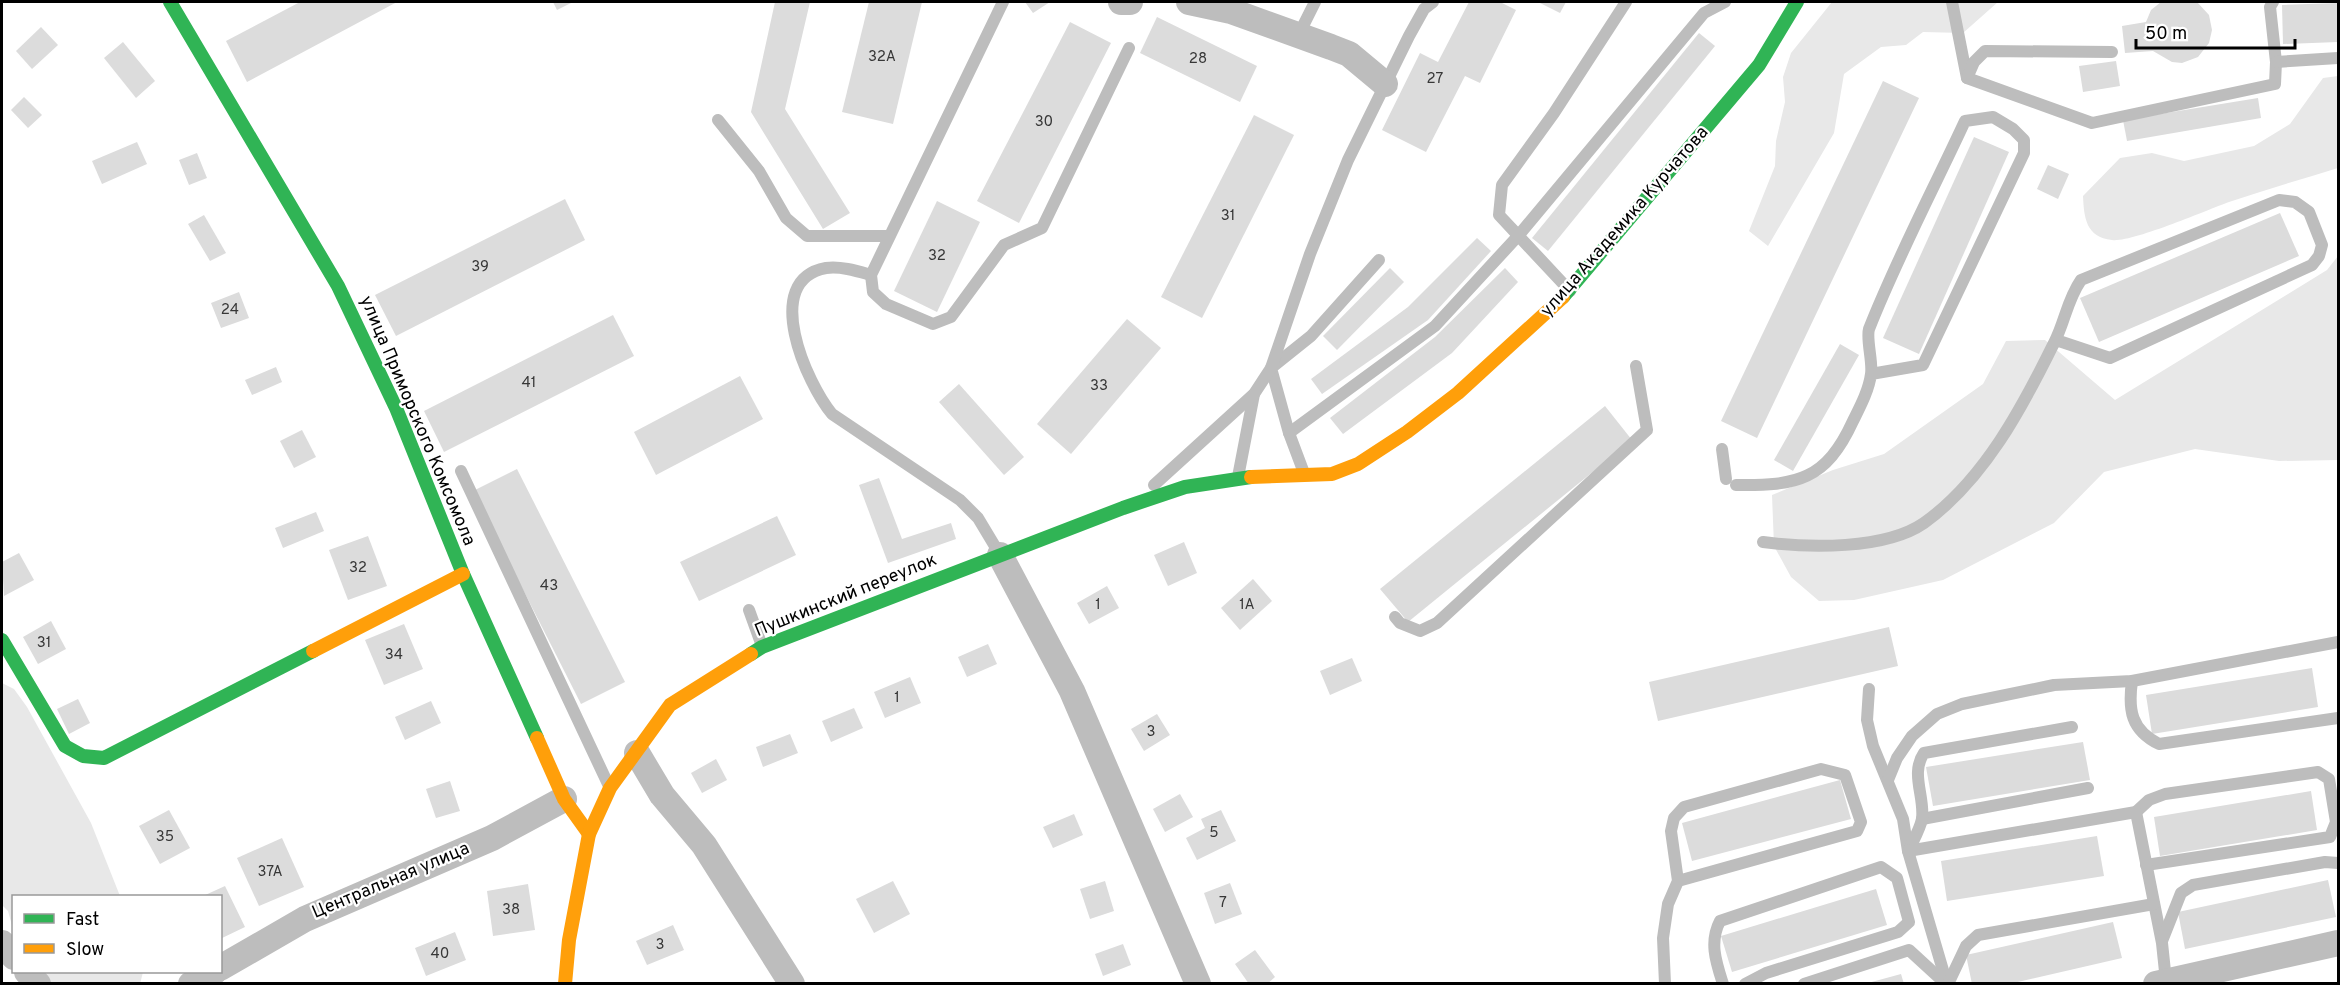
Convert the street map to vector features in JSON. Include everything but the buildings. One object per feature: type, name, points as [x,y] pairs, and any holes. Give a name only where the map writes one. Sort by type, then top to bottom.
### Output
[{"type":"main road","name":"улица Приморского Комсомола","points":[[170,2],[338,286],[396,408],[463,574],[564,799],[589,834]]},
{"type":"main road","name":"улица Академика Курчатова","points":[[1122,508],[1185,487],[1238,478],[1332,474],[1359,464],[1407,432],[1510,349],[1570,291],[1759,65],[1797,2]]},
{"type":"main road","name":"Пушкинский переулок","points":[[565,984],[569,940],[589,834],[610,788],[669,705],[762,647],[1097,520],[1122,508]]},
{"type":"main road","points":[[2,640],[64,746],[77,755],[91,759],[104,758],[463,574]]},
{"type":"street","points":[[1122,2],[1130,2]]},
{"type":"street","points":[[1189,2],[1233,6],[1349,54],[1385,84]]},
{"type":"street","points":[[1000,555],[1072,691],[1198,984]]},
{"type":"street","points":[[637,753],[662,795],[705,845],[792,984]]},
{"type":"street","name":"Центральная улица","points":[[222,967],[305,919],[492,838],[564,799]]},
{"type":"street","points":[[2,943],[12,955]]},
{"type":"street","points":[[2161,982],[2218,977],[2338,944]]},
{"type":"street","points":[[191,984],[212,973]]},
{"type":"lane","points":[[1003,2],[871,275],[873,292],[886,304],[933,324],[951,317],[1004,245],[1042,228],[1129,48]]},
{"type":"lane","points":[[1299,34],[1315,2]]},
{"type":"lane","points":[[1122,508],[1169,474],[1254,394],[1271,368],[1319,233],[1348,160],[1424,9],[1433,2]]},
{"type":"lane","points":[[1570,291],[1499,215],[1502,185],[1554,113],[1626,2]]},
{"type":"lane","points":[[1289,432],[1435,326],[1518,236],[1704,14],[1725,2]]},
{"type":"lane","points":[[1952,2],[1967,78]]},
{"type":"lane","points":[[1967,78],[2092,123],[2275,84],[2276,62],[2270,7],[2273,2]]},
{"type":"lane","points":[[1967,78],[1974,62],[1985,51],[2112,52]]},
{"type":"lane","points":[[2276,62],[2338,58]]},
{"type":"lane","points":[[1722,449],[1731,482],[1774,485],[1805,477],[1827,464],[1846,437],[1871,374],[1868,333],[1965,121],[1993,117],[2013,129],[2024,140],[2024,153],[1923,365],[1871,374]]},
{"type":"lane","points":[[718,120],[759,171],[786,218],[807,236],[889,236]]},
{"type":"lane","points":[[1763,542],[1791,546],[1836,545],[1880,540],[1922,524],[1957,494],[1987,459],[2022,403],[2056,340],[2071,294],[2081,280],[2279,200],[2295,202],[2309,212],[2322,245],[2319,256],[2312,265],[2110,358],[2056,340]]},
{"type":"lane","points":[[1271,368],[1311,336],[1378,260]]},
{"type":"lane","points":[[871,275],[836,267],[822,269],[803,280],[792,296],[792,321],[809,377],[818,398],[832,414],[960,500],[978,518],[1000,555]]},
{"type":"lane","points":[[1395,617],[1400,623],[1420,631],[1437,623],[1647,430],[1636,366]]},
{"type":"lane","points":[[1271,368],[1289,432],[1305,476]]},
{"type":"lane","points":[[1238,478],[1254,394]]},
{"type":"lane","points":[[461,471],[610,788]]},
{"type":"lane","points":[[749,610],[762,647]]},
{"type":"lane","points":[[1888,780],[1897,758],[1912,736],[1937,714],[1962,704],[2054,685],[2132,681],[2338,642]]},
{"type":"lane","points":[[2132,681],[2129,699],[2133,718],[2143,736],[2159,744],[2338,718]]},
{"type":"lane","points":[[1869,689],[1867,720],[1873,746],[1903,819],[1908,851],[1947,984]]},
{"type":"lane","points":[[1908,851],[1922,819],[1918,773],[1919,760],[1924,753],[2073,727]]},
{"type":"lane","points":[[1665,984],[1664,938],[1668,904],[1678,881],[1671,831],[1674,818],[1684,807],[1821,769],[1845,775],[1861,822],[1857,831],[1678,881]]},
{"type":"lane","points":[[1908,851],[2136,812],[2149,800],[2165,794],[2318,772],[2329,779],[2337,822],[2330,837],[2146,865]]},
{"type":"lane","points":[[1922,819],[2088,788]]},
{"type":"lane","points":[[2136,812],[2162,943],[2161,982]]},
{"type":"lane","points":[[2162,943],[2181,893],[2193,885],[2325,862],[2338,863]]},
{"type":"lane","points":[[1723,984],[1714,956],[1714,932],[1720,921],[1881,867],[1897,878],[1909,922],[1898,932],[1767,973],[1745,984]]},
{"type":"lane","points":[[1947,984],[1966,946],[1978,935],[2154,904]]},
{"type":"lane","points":[[1804,984],[1909,950],[1947,984]]},
{"type":"shaded area","points":[[1832,2],[1998,2],[1963,33],[1923,32],[1906,45],[1881,47],[1844,74],[1834,133],[1768,246],[1749,231],[1775,166],[1776,141],[1785,102],[1783,77],[1791,53]]},
{"type":"shaded area","points":[[2338,76],[2338,168],[2229,202],[2122,240],[2103,238],[2092,231],[2088,225],[2083,196],[2120,158],[2152,153],[2184,161],[2254,146],[2290,124],[2323,78]]},
{"type":"shaded area","points":[[2338,256],[2338,460],[2279,461],[2195,449],[2104,472],[2054,523],[1943,580],[1854,600],[1819,601],[1791,577],[1774,546],[1772,495],[1833,470],[1884,454],[1983,384],[2006,341],[2045,340],[2115,400],[2327,270]]},
{"type":"shaded area","points":[[2,683],[14,689],[27,707],[91,823],[120,895],[12,895],[12,925],[8,911],[2,905]]},
{"type":"shaded area","points":[[34,973],[143,973],[140,984],[40,983]]},
{"type":"traffic: fast","points":[[170,2],[338,286],[396,408],[463,574],[537,738]]},
{"type":"traffic: fast","points":[[1563,297],[1759,65],[1797,2]]},
{"type":"traffic: fast","points":[[751,654],[762,647],[1123,508],[1185,487],[1251,477]]},
{"type":"traffic: fast","points":[[2,640],[65,746],[83,756],[104,758],[313,651]]},
{"type":"traffic: slow","points":[[1251,477],[1332,474],[1358,464],[1407,432],[1458,393],[1563,297]]},
{"type":"traffic: slow","points":[[313,651],[463,574]]},
{"type":"traffic: slow","points":[[565,984],[569,940],[589,834],[610,788],[670,705],[751,654]]},
{"type":"traffic: slow","points":[[537,738],[564,799],[589,834]]}]
